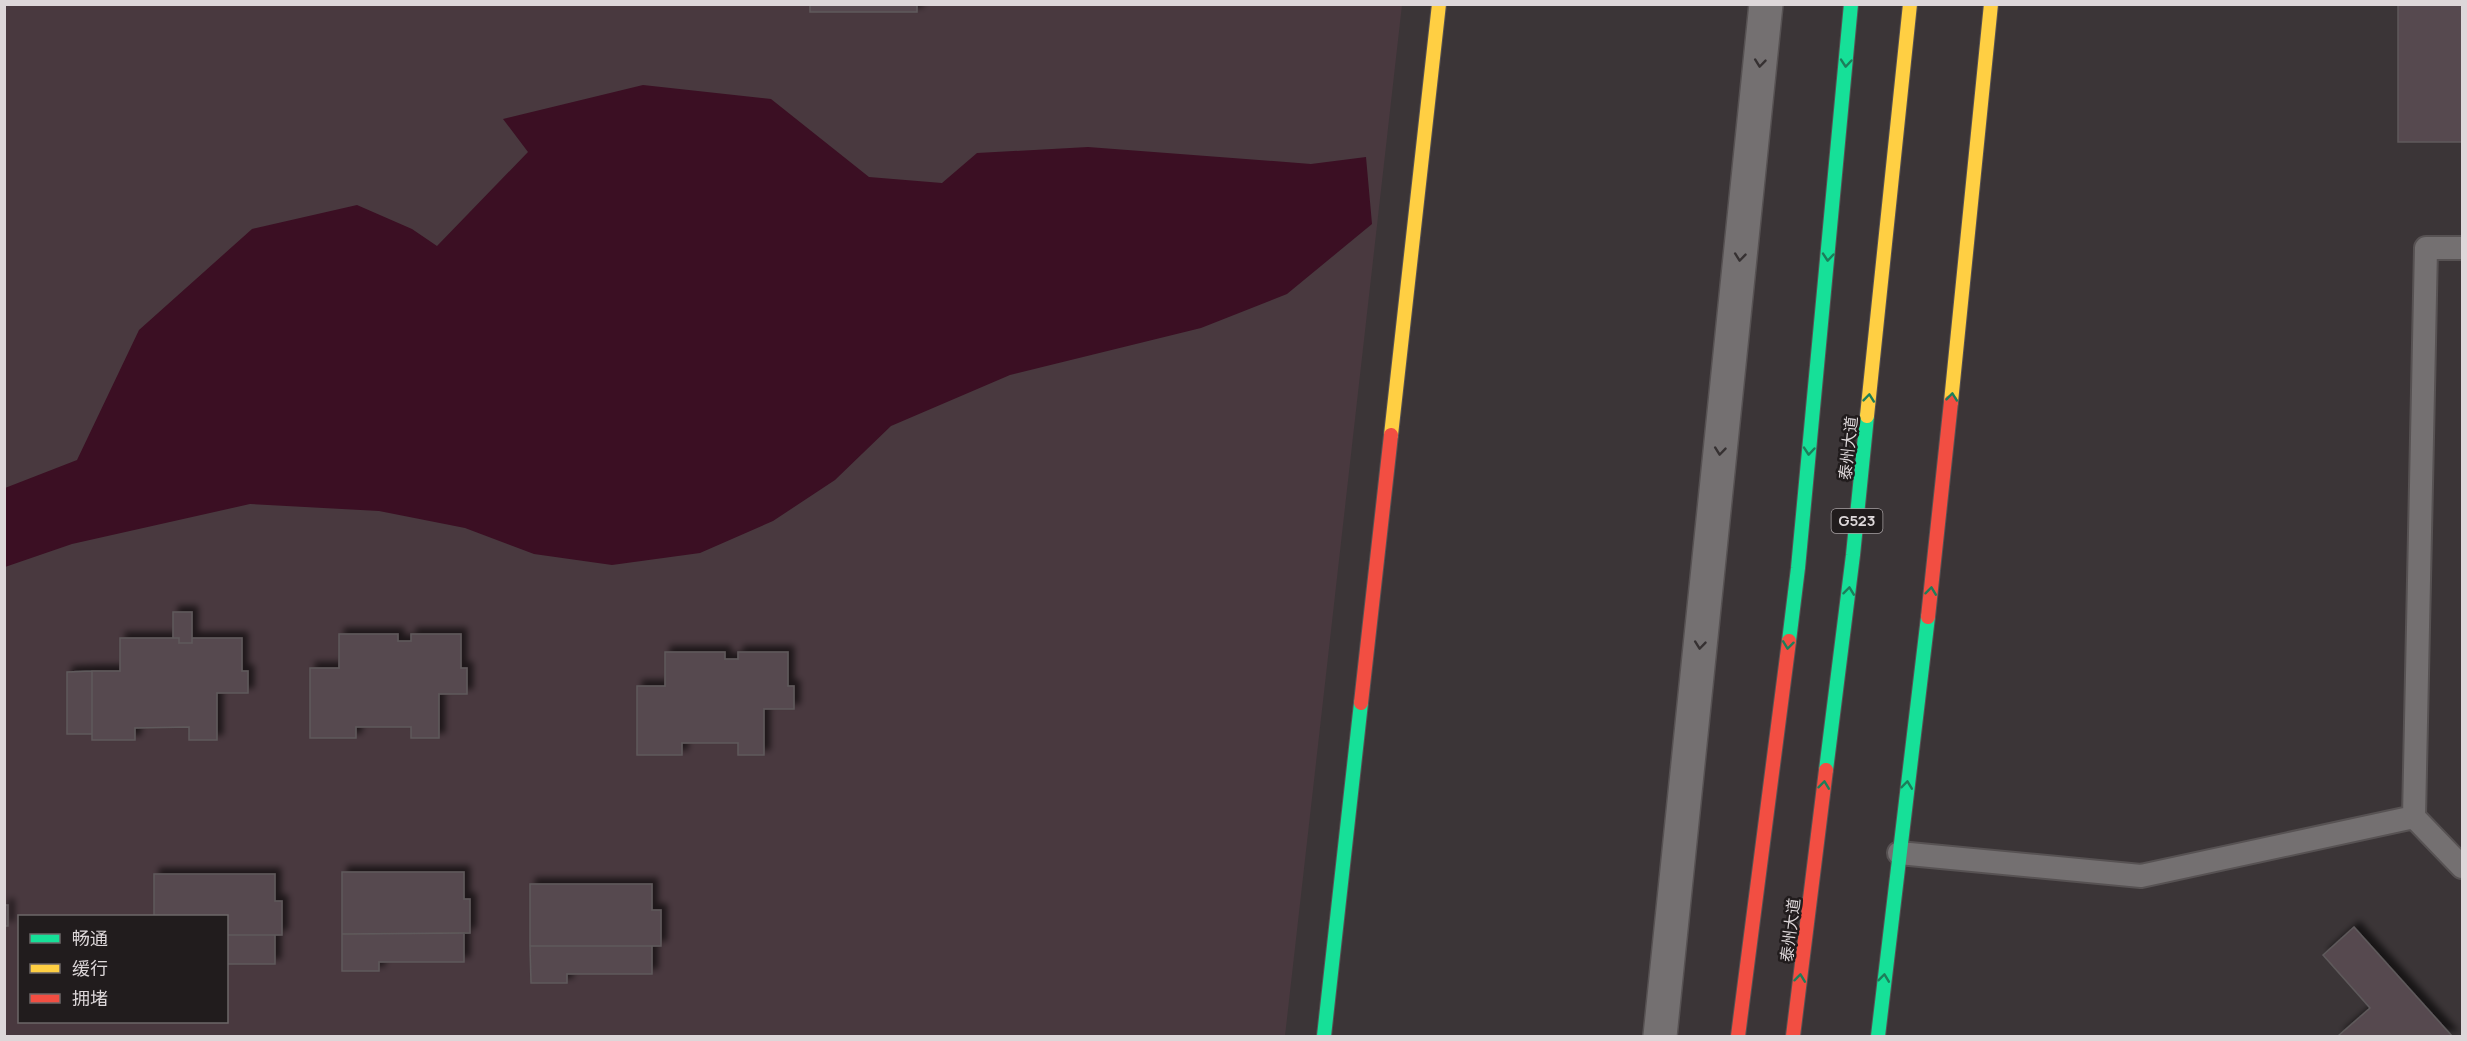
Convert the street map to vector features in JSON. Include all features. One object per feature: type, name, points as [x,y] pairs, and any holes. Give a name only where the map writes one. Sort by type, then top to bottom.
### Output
[{"type":"main road","points":[[1324,1036],[1439,4]]},
{"type":"main road","points":[[1738,1036],[1798,568],[1851,4]]},
{"type":"main road","name":"泰州大道","points":[[1793,1036],[1853,555],[1910,4]]},
{"type":"main road","points":[[1878,1036],[1939,521],[1991,4]]},
{"type":"street","points":[[1660,1036],[1766,4]]},
{"type":"lane","points":[[2463,248],[2426,248],[2414,817],[2463,867]]},
{"type":"lane","points":[[1899,853],[2141,876],[2414,817]]},
{"type":"shaded area","points":[[5,5],[1402,5],[1285,1036],[5,1036]]},
{"type":"shaded area","points":[[643,85],[771,99],[869,177],[942,183],[977,153],[1088,147],[1311,164],[1366,157],[1372,224],[1287,294],[1201,328],[1010,375],[891,426],[835,480],[773,521],[700,553],[612,565],[534,554],[465,528],[379,511],[250,504],[72,544],[5,567],[5,488],[77,460],[139,330],[252,229],[357,205],[412,229],[437,246],[528,152],[503,119]]},
{"type":"building","points":[[810,4],[917,4],[917,12],[810,12]]},
{"type":"building","points":[[2398,4],[2462,4],[2462,142],[2398,142]]},
{"type":"building","points":[[173,612],[192,612],[192,643],[179,643],[179,638],[173,638]]},
{"type":"building","points":[[339,634],[398,634],[398,641],[411,641],[411,634],[461,634],[461,668],[467,668],[467,694],[439,694],[439,738],[411,738],[411,727],[356,727],[356,738],[310,738],[310,668],[339,668]]},
{"type":"building","points":[[120,638],[179,638],[179,643],[192,643],[192,638],[242,638],[242,671],[248,671],[248,693],[217,693],[217,740],[189,740],[189,727],[135,728],[135,740],[92,740],[92,671],[120,671]]},
{"type":"building","points":[[665,652],[725,652],[725,659],[738,659],[738,652],[788,652],[788,686],[794,686],[794,709],[764,709],[764,755],[738,755],[738,743],[682,743],[682,755],[637,755],[637,686],[665,686]]},
{"type":"building","points":[[92,671],[92,734],[67,734],[67,672]]},
{"type":"building","points":[[342,872],[464,872],[464,899],[470,899],[470,933],[342,934]]},
{"type":"building","points":[[154,874],[275,874],[275,901],[282,901],[282,935],[228,935],[228,915],[154,915]]},
{"type":"building","points":[[530,884],[652,884],[652,910],[661,910],[661,946],[530,946]]},
{"type":"building","points":[[4,905],[8,905],[8,926],[4,926]]},
{"type":"building","points":[[2354,927],[2452,1036],[2338,1036],[2370,1008],[2323,955]]},
{"type":"building","points":[[464,933],[464,962],[379,962],[379,971],[342,971],[342,934]]},
{"type":"building","points":[[228,935],[275,935],[275,964],[228,964]]},
{"type":"building","points":[[530,946],[652,946],[652,974],[567,974],[567,983],[531,983]]},
{"type":"traffic: fast","points":[[1789,641],[1798,568],[1851,4]]},
{"type":"traffic: fast","points":[[1826,770],[1853,555],[1867,416]]},
{"type":"traffic: fast","points":[[1878,1036],[1928,617]]},
{"type":"traffic: fast","points":[[1324,1036],[1361,703]]},
{"type":"traffic: slow","points":[[1391,435],[1439,4]]},
{"type":"traffic: slow","points":[[1867,416],[1910,4]]},
{"type":"traffic: slow","points":[[1951,402],[1991,4]]},
{"type":"traffic: jam","points":[[1928,617],[1951,402]]},
{"type":"traffic: jam","points":[[1361,703],[1391,435]]},
{"type":"traffic: jam","points":[[1738,1036],[1789,641]]},
{"type":"traffic: jam","points":[[1793,1036],[1826,770]]}]
